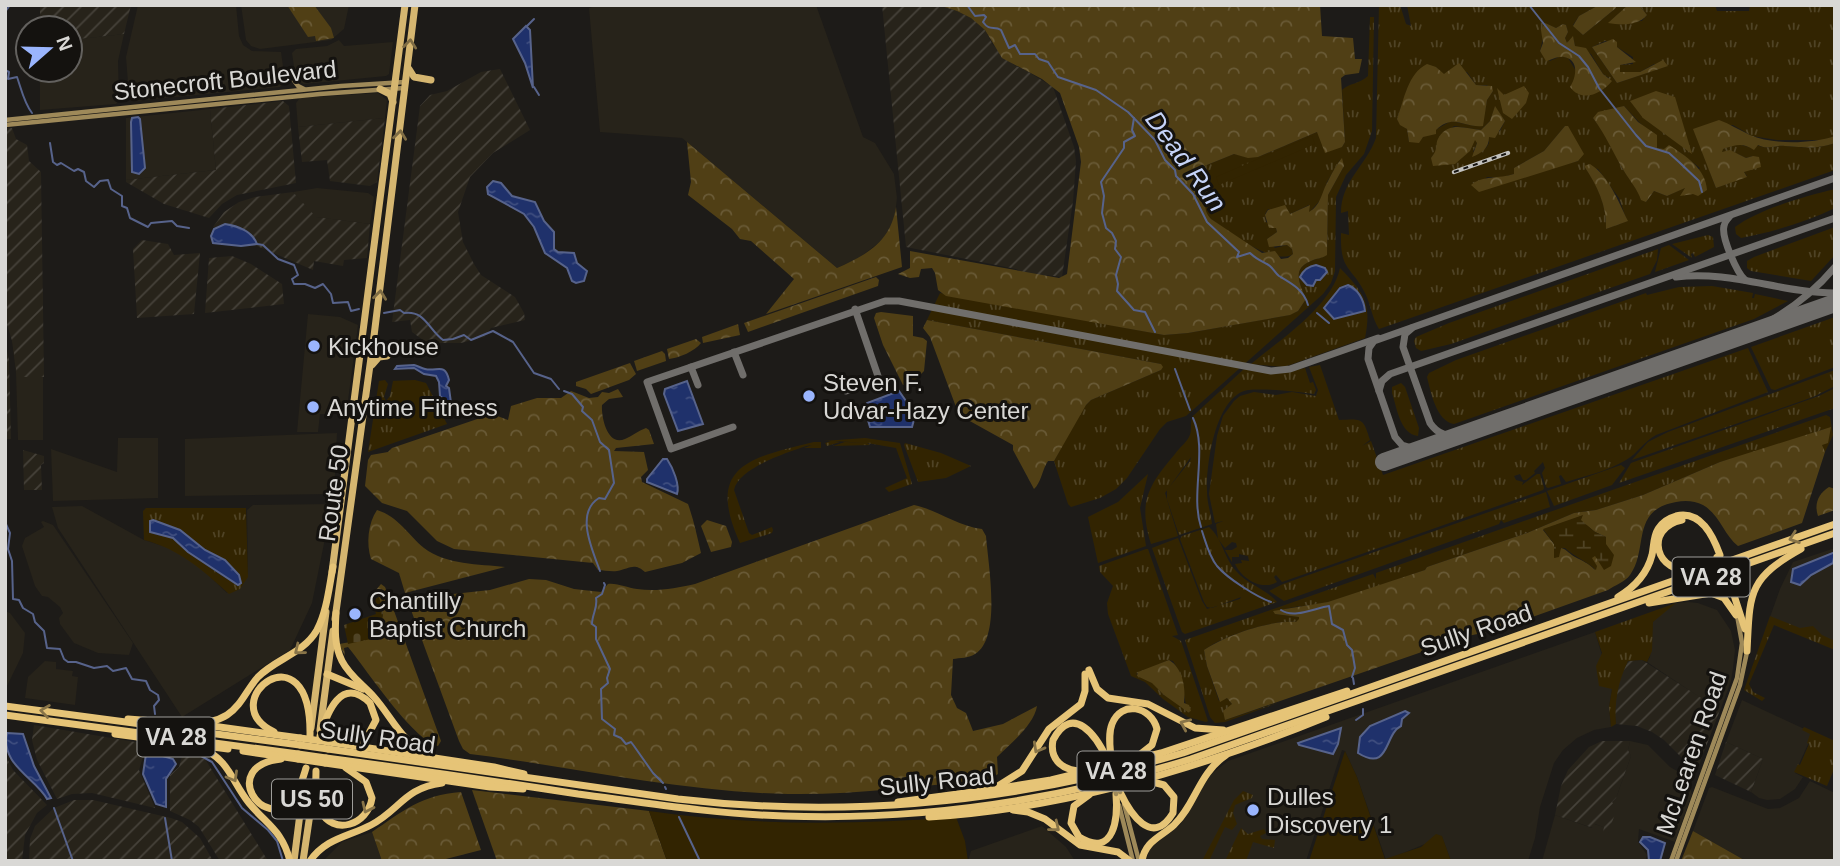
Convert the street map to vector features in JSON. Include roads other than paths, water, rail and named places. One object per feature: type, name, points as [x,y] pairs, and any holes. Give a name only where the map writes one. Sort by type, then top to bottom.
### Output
[{"type":"highway","name":"Route 50","points":[[294,861],[405,5]]},
{"type":"highway","name":"Route 50","points":[[303,861],[415,5]]},
{"type":"highway","points":[[408,67],[414,78],[431,80]]},
{"type":"highway","points":[[380,89],[390,94],[393,103]]},
{"type":"highway","points":[[369,372],[375,360],[387,356]]},
{"type":"highway","points":[[342,499],[347,509],[325,660],[327,674],[357,685],[375,697]]},
{"type":"highway","points":[[1598,607],[1627,591],[1643,576],[1649,564],[1655,536],[1662,523],[1683,515],[1699,520],[1711,533],[1745,627],[1747,651]]},
{"type":"highway","points":[[1716,566],[1688,571],[1673,568],[1662,559],[1658,546],[1660,536],[1670,523],[1679,520],[1693,522],[1708,536],[1718,556]]},
{"type":"highway","name":"Sully Road","points":[[328,755],[720,804],[832,808],[949,802],[1012,793],[1080,780],[1183,752],[1835,524]]},
{"type":"highway","points":[[1747,651],[1749,604],[1763,575],[1791,555],[1835,534]]},
{"type":"highway","name":"Sully Road","points":[[5,706],[297,747],[328,755],[552,790],[716,812],[798,817],[867,816],[991,805],[1114,780],[1191,759],[1835,534]]},
{"type":"highway","points":[[191,724],[214,721],[228,715],[241,703],[260,675],[297,653],[307,643],[323,615],[333,566]]},
{"type":"highway","points":[[1729,587],[1737,615]]},
{"type":"highway","points":[[1587,620],[1653,602],[1704,593],[1724,598],[1737,615]]},
{"type":"highway","points":[[335,613],[336,641],[342,662],[375,697],[411,744],[421,751],[447,760]]},
{"type":"highway","points":[[970,793],[1003,785],[1024,769],[1049,729],[1081,704],[1087,672],[1106,697],[1149,704],[1195,729],[1220,731],[1251,723]]},
{"type":"highway","points":[[297,747],[257,719],[254,712],[256,693],[263,684],[271,679],[289,679],[303,690],[310,716],[310,736]]},
{"type":"highway","points":[[832,808],[1026,785],[1105,768],[1111,761],[1189,745],[1323,698],[1389,681]]},
{"type":"highway","points":[[867,816],[889,819],[929,817],[1119,790],[1134,781],[1252,744],[1354,706],[1378,694]]},
{"type":"highway","points":[[320,736],[334,702],[346,695],[359,696],[372,706],[375,723],[371,733],[362,740],[343,744],[328,755]]},
{"type":"highway","points":[[1135,708],[1150,715],[1157,729],[1152,746],[1136,758],[1111,761],[1110,731],[1116,716],[1124,710],[1135,708]]},
{"type":"highway","name":"Sully Road","points":[[5,715],[297,747]]},
{"type":"highway","points":[[85,717],[191,724],[450,781],[500,788],[552,790]]},
{"type":"highway","points":[[54,722],[178,743],[297,747]]},
{"type":"highway","points":[[1105,768],[1081,771],[1062,766],[1053,755],[1053,740],[1064,727],[1073,724],[1084,726],[1095,736],[1111,761]]},
{"type":"highway","points":[[178,743],[206,750],[225,764],[249,803],[281,836],[294,861]]},
{"type":"highway","points":[[343,744],[508,769],[559,782]]},
{"type":"highway","points":[[1140,861],[1149,844],[1180,817],[1208,770],[1226,756],[1252,744]]},
{"type":"highway","points":[[297,747],[255,769],[249,787],[256,800],[271,808],[287,804],[299,789],[306,768]]},
{"type":"highway","points":[[316,771],[316,792],[321,812],[335,824],[353,824],[368,813],[372,801],[371,791],[360,776],[328,755]]},
{"type":"highway","points":[[1119,790],[1122,802],[1135,819],[1147,826],[1161,825],[1173,813],[1175,799],[1167,787],[1151,780],[1134,781]]},
{"type":"highway","points":[[310,861],[326,844],[373,823],[413,791],[450,781]]},
{"type":"highway","points":[[1119,790],[1117,817],[1111,835],[1097,842],[1079,837],[1073,831],[1070,820],[1076,804],[1092,794],[1119,790]]},
{"type":"highway","points":[[991,810],[1016,810],[1033,814],[1053,824],[1076,844],[1121,853],[1132,861]]},
{"type":"main road","points":[[292,78],[298,86],[308,90]]},
{"type":"main road","name":"Stonecroft Boulevard","points":[[5,122],[380,89],[396,85]]},
{"type":"main road","name":"Stonecroft Boulevard","points":[[5,122],[308,90],[406,85]]},
{"type":"main road","name":"McLearen Road","points":[[1673,861],[1738,678],[1742,643],[1737,615]]},
{"type":"main road","name":"McLearen Road","points":[[1673,861],[1740,685],[1747,651]]},
{"type":"main road","points":[[1111,761],[1119,790]]},
{"type":"main road","points":[[1122,802],[1140,861]]},
{"type":"main road","points":[[1122,802],[1132,861]]},
{"type":"water","points":[[526,26],[530,30],[533,88],[513,39]]},
{"type":"water","points":[[138,117],[145,168],[139,174],[132,172],[131,122],[132,118]]},
{"type":"water","points":[[493,181],[501,183],[512,196],[535,202],[544,221],[554,232],[554,249],[558,252],[574,253],[577,263],[587,271],[584,281],[572,281],[567,268],[545,253],[534,227],[524,214],[488,194],[487,187]]},
{"type":"water","points":[[225,224],[244,230],[257,244],[241,246],[213,243],[211,236],[214,229]]},
{"type":"water","points":[[1316,265],[1325,268],[1327,272],[1320,280],[1316,280],[1313,286],[1307,285],[1300,277],[1306,269]]},
{"type":"water","points":[[1348,285],[1360,295],[1365,311],[1334,319],[1324,308],[1340,288]]},
{"type":"water","points":[[414,365],[445,371],[449,380],[446,386],[449,388],[452,410],[449,410],[440,396],[436,376],[424,374],[414,368],[395,369],[397,366]]},
{"type":"water","points":[[687,381],[703,424],[678,431],[664,394],[665,389]]},
{"type":"water","points":[[899,391],[915,416],[912,427],[870,427],[864,407],[867,403]]},
{"type":"water","points":[[663,459],[667,459],[674,472],[677,494],[647,482]]},
{"type":"water","points":[[150,521],[180,530],[205,550],[225,560],[239,575],[241,583],[238,585],[188,552],[173,538],[150,532]]},
{"type":"water","points":[[1835,552],[1833,563],[1811,575],[1800,585],[1791,582],[1793,569]]},
{"type":"water","points":[[1405,711],[1409,713],[1402,719],[1401,726],[1381,755],[1368,758],[1358,753],[1360,737],[1370,726]]},
{"type":"water","points":[[1341,728],[1333,754],[1298,743]]},
{"type":"water","points":[[7,733],[23,734],[34,766],[51,798],[47,799],[14,762],[6,744]]},
{"type":"water","points":[[149,752],[173,759],[176,764],[166,779],[166,807],[156,804],[143,774],[146,754]]},
{"type":"water","points":[[1643,837],[1665,843],[1660,861],[1649,861],[1648,850],[1640,842]]},
{"type":"waterway","points":[[5,12],[10,5]]},
{"type":"waterway","points":[[44,6],[55,5]]},
{"type":"waterway","points":[[57,5],[70,5]]},
{"type":"waterway","name":"Dead Run","points":[[967,5],[975,16],[986,17],[983,22],[988,27],[1001,30],[1009,48],[1015,45],[1020,54],[1035,54],[1039,59],[1048,62],[1058,77],[1096,90],[1128,112],[1155,140],[1165,160],[1175,170],[1176,176],[1193,194],[1207,222],[1239,252],[1237,257],[1250,253],[1269,265],[1300,291],[1308,305]]},
{"type":"waterway","points":[[1529,5],[1559,43],[1579,56],[1599,88],[1646,146],[1669,153],[1699,181],[1702,192]]},
{"type":"waterway","points":[[527,26],[534,19]]},
{"type":"waterway","points":[[5,70],[9,72],[8,79],[17,77],[32,113]]},
{"type":"waterway","points":[[534,87],[539,95]]},
{"type":"waterway","points":[[1134,118],[1132,130],[1135,136],[1124,142],[1124,148],[1101,182],[1104,196],[1102,213],[1106,228],[1116,241],[1115,249],[1121,257],[1116,275],[1117,291],[1134,310],[1145,312],[1155,332]]},
{"type":"waterway","points":[[50,143],[53,162],[57,165],[61,163],[74,171],[78,169],[84,172],[86,181],[94,187],[100,181],[108,180],[111,189],[122,196],[122,206],[127,208],[130,218],[148,227],[151,223],[172,221],[177,226],[189,228]]},
{"type":"waterway","points":[[257,244],[263,245],[278,259],[294,265],[298,275],[292,279],[294,284],[315,288],[323,284],[331,294],[333,303],[348,302],[351,311],[359,309]]},
{"type":"waterway","points":[[384,313],[400,310],[417,314],[443,340],[464,335],[471,340],[493,331],[513,342],[534,373],[551,379],[559,389]]},
{"type":"waterway","name":"Dead Run","points":[[1317,313],[1329,323]]},
{"type":"waterway","points":[[1175,369],[1190,410]]},
{"type":"waterway","points":[[564,391],[572,394],[583,407],[582,411],[592,420],[600,442],[609,450],[614,483],[605,499],[599,498],[592,505],[587,522],[590,542],[600,571]]},
{"type":"waterway","points":[[1193,418],[1199,444],[1197,501],[1201,527]]},
{"type":"waterway","points":[[5,522],[10,533],[8,549],[12,561],[13,599],[19,600],[23,608],[33,614],[35,622],[44,631],[47,648],[60,649],[68,662],[94,668],[107,666],[113,671],[126,668],[132,679],[146,681],[150,690],[158,695],[159,700],[154,706],[155,714]]},
{"type":"waterway","points":[[1202,531],[1217,566],[1243,587],[1271,602]]},
{"type":"waterway","points":[[604,583],[602,594],[596,598],[592,624],[596,627],[596,639],[610,669],[608,683],[601,689],[602,719],[615,729],[614,735],[626,744],[631,742],[663,783]]},
{"type":"waterway","points":[[1281,610],[1298,613],[1329,606],[1332,624],[1343,630],[1347,645],[1352,650],[1355,668],[1352,677]]},
{"type":"waterway","points":[[1353,678],[1354,684]]},
{"type":"waterway","points":[[1356,720],[1363,715],[1363,709]]},
{"type":"waterway","points":[[162,750],[167,748],[201,756],[212,762],[242,808],[277,841],[283,861]]},
{"type":"waterway","points":[[54,808],[73,861]]},
{"type":"waterway","points":[[679,817],[700,861]]},
{"type":"waterway","points":[[165,818],[172,861]]},
{"type":"railway","points":[[1454,172],[1508,153]]},
{"type":"place","name":"Kickhouse","points":[[314,346]]},
{"type":"place","name":"Steven F. Udvar-Hazy Center","points":[[809,396]]},
{"type":"place","name":"Anytime Fitness","points":[[313,407]]},
{"type":"place","name":"Chantilly Baptist Church","points":[[355,614]]},
{"type":"place","name":"Dulles Discovery 1","points":[[1253,810]]}]
